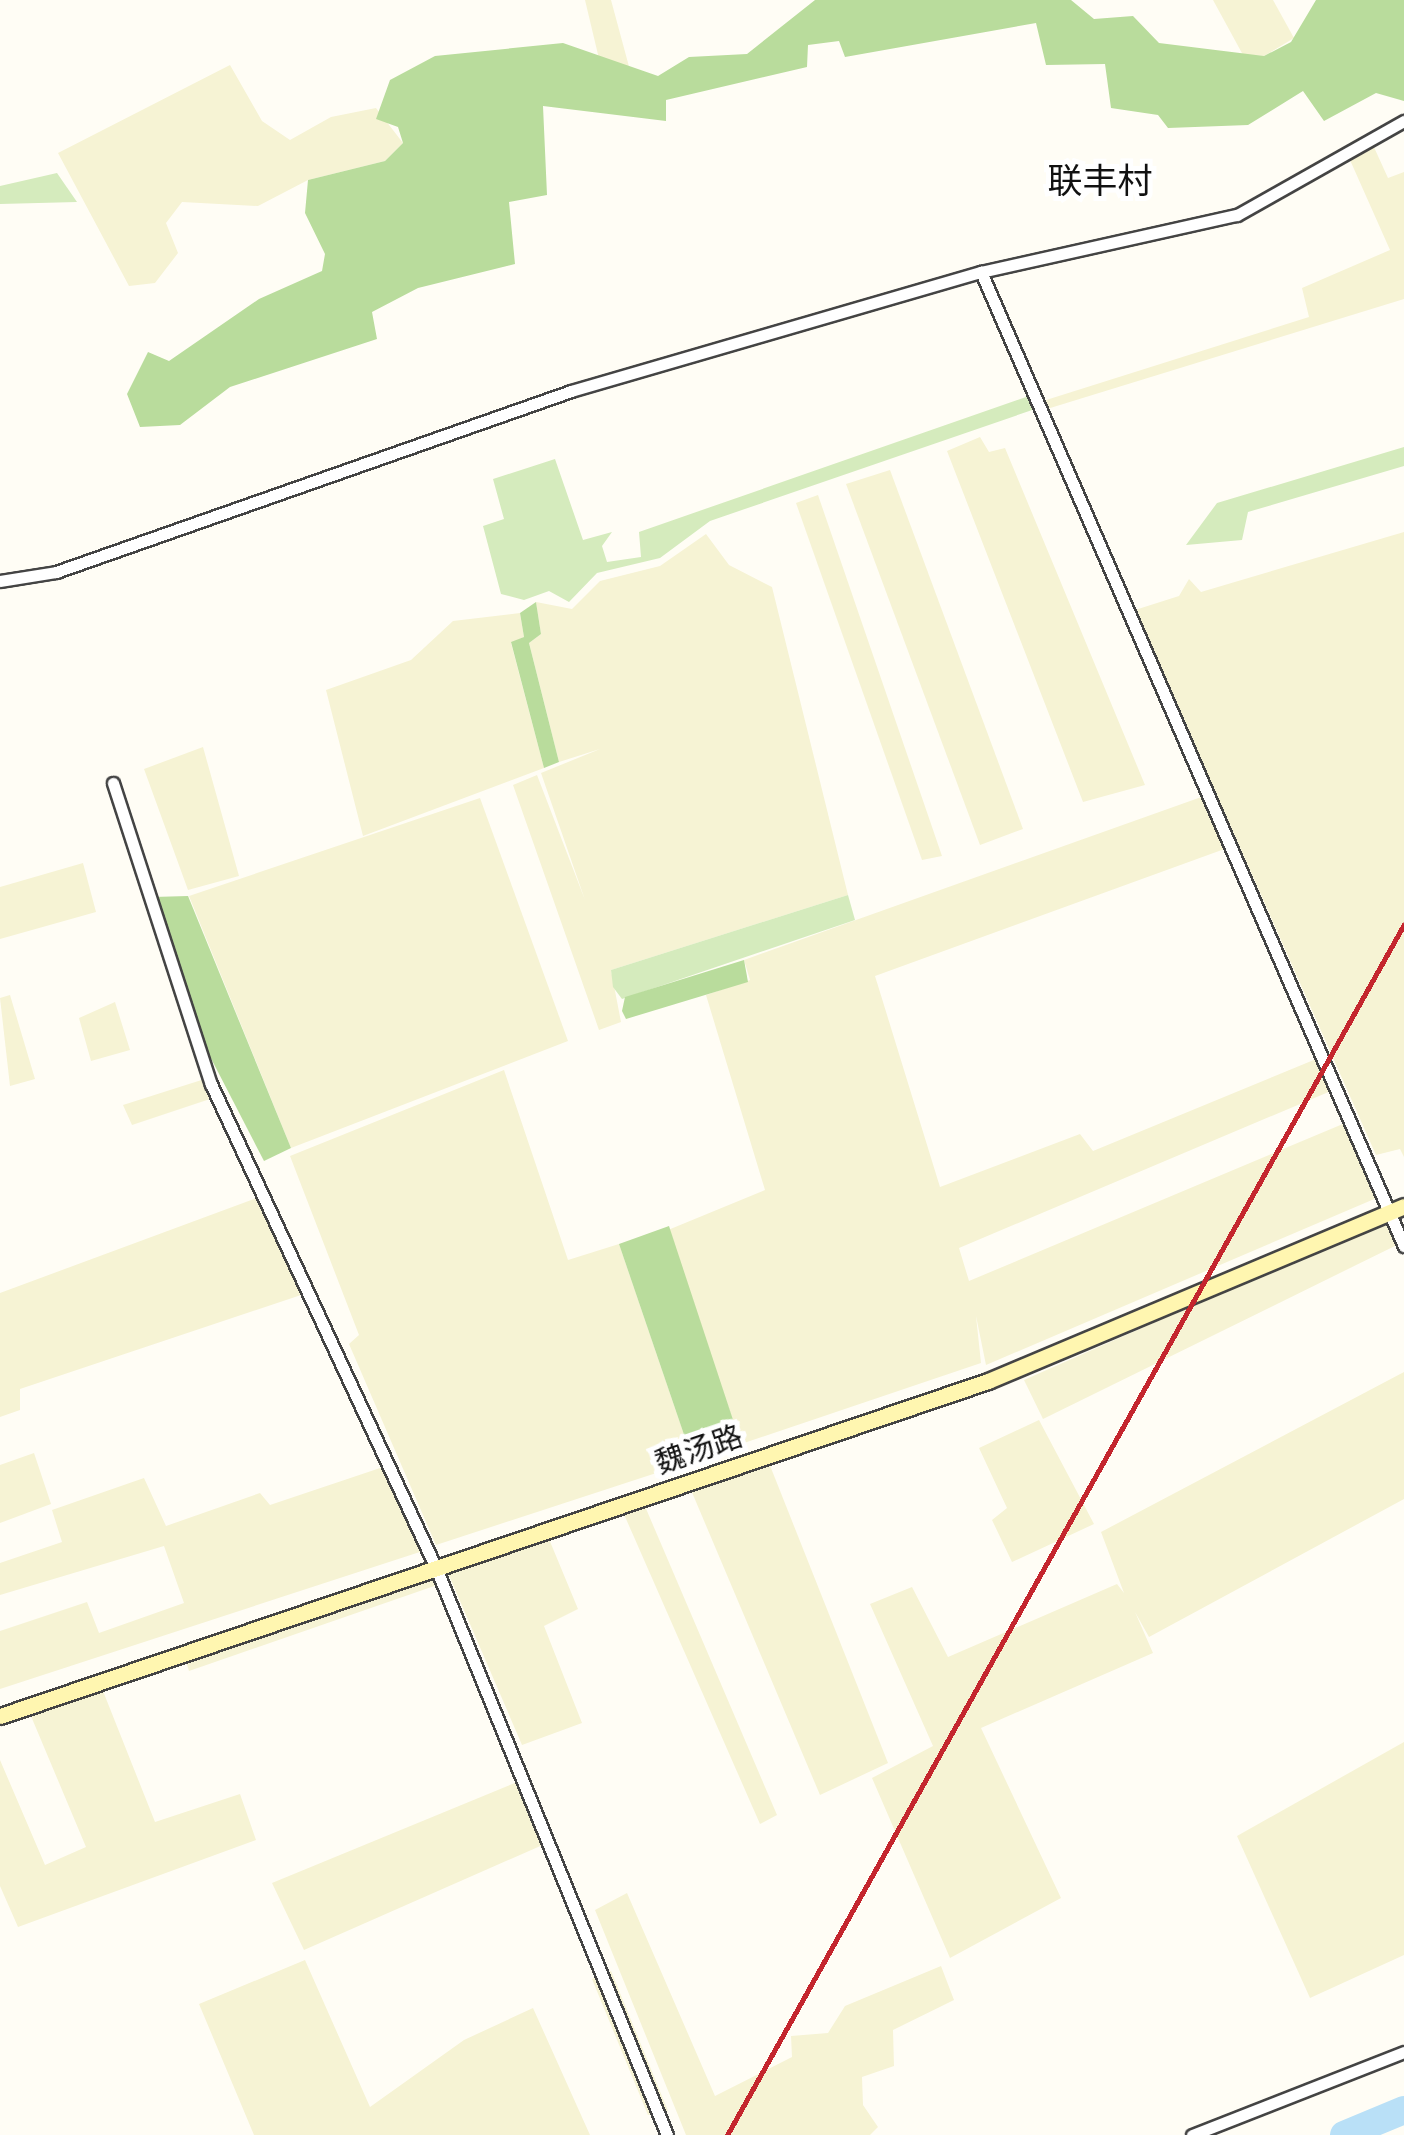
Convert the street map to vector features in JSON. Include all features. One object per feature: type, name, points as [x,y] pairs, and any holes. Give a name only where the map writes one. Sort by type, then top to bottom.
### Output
[{"type":"street","points":[[0,581],[56,572],[570,391],[981,272],[1237,215],[1404,121]]},
{"type":"street","points":[[981,272],[1404,1246]]},
{"type":"street","points":[[113,784],[211,1084],[436,1568],[667,2135]]},
{"type":"street","name":"魏汤路","points":[[0,1716],[988,1380],[1404,1206]]},
{"type":"street","points":[[1192,2135],[1404,2052]]},
{"type":"shaded area","points":[[585,0],[611,0],[631,74],[600,63]]},
{"type":"shaded area","points":[[1213,0],[1273,0],[1294,38],[1264,56],[1243,55]]},
{"type":"shaded area","points":[[230,65],[262,121],[290,140],[331,117],[376,108],[403,143],[385,161],[308,180],[258,206],[182,202],[166,223],[178,253],[155,283],[129,286],[58,153]]},
{"type":"shaded area","points":[[1373,145],[1388,178],[1404,172],[1404,299],[1047,409],[1043,401],[1309,317],[1302,288],[1390,250],[1350,160]]},
{"type":"shaded area","points":[[980,437],[989,452],[1005,448],[1145,785],[1083,802],[947,451]]},
{"type":"shaded area","points":[[890,470],[1023,829],[980,845],[846,484]]},
{"type":"shaded area","points":[[818,495],[942,856],[922,860],[796,503]]},
{"type":"shaded area","points":[[1404,532],[1404,1157],[1400,1149],[1376,1155],[1135,610],[1179,596],[1189,579],[1201,592]]},
{"type":"shaded area","points":[[706,534],[729,565],[772,587],[848,895],[611,970],[621,1022],[599,1030],[513,785],[537,775],[585,900],[541,773],[600,749],[559,762],[529,643],[541,634],[536,602],[572,609],[600,581],[660,566]]},
{"type":"shaded area","points":[[520,613],[524,637],[511,643],[544,768],[363,836],[326,690],[411,660],[453,621]]},
{"type":"shaded area","points":[[203,747],[239,876],[188,890],[144,769]]},
{"type":"shaded area","points":[[1207,795],[1230,847],[875,976],[940,1187],[1080,1134],[1093,1151],[1321,1057],[1338,1088],[959,1248],[969,1281],[1350,1121],[1386,1194],[986,1365],[976,1316],[981,1363],[741,1444],[668,1230],[765,1190],[706,995],[750,980],[744,960]]},
{"type":"shaded area","points":[[480,798],[568,1041],[291,1148],[189,896]]},
{"type":"shaded area","points":[[83,863],[96,912],[0,939],[0,887]]},
{"type":"shaded area","points":[[10,995],[35,1079],[10,1086],[0,998]]},
{"type":"shaded area","points":[[115,1002],[130,1050],[91,1061],[79,1018]]},
{"type":"shaded area","points":[[504,1070],[568,1260],[619,1244],[693,1461],[436,1545],[349,1344],[359,1335],[290,1156]]},
{"type":"shaded area","points":[[211,1077],[222,1095],[132,1125],[123,1105]]},
{"type":"shaded area","points":[[270,1193],[316,1290],[20,1389],[20,1410],[0,1417],[0,1293]]},
{"type":"shaded area","points":[[1391,1218],[1403,1242],[1043,1419],[1024,1380]]},
{"type":"shaded area","points":[[1404,1372],[1404,1499],[1149,1637],[1135,1612],[1153,1653],[981,1728],[1061,1898],[950,1958],[872,1778],[933,1746],[870,1604],[912,1587],[948,1657],[1117,1584],[1124,1593],[1101,1532]]},
{"type":"shaded area","points":[[1039,1420],[1094,1524],[1012,1562],[992,1520],[1007,1508],[979,1448]]},
{"type":"shaded area","points":[[34,1453],[51,1504],[0,1523],[0,1465]]},
{"type":"shaded area","points":[[395,1463],[429,1549],[0,1689],[0,1631],[87,1602],[99,1633],[184,1603],[164,1546],[0,1595],[0,1563],[62,1542],[52,1510],[144,1478],[166,1526],[260,1493],[270,1505]]},
{"type":"shaded area","points":[[769,1463],[888,1763],[820,1795],[691,1490]]},
{"type":"shaded area","points":[[644,1504],[777,1815],[760,1824],[623,1512]]},
{"type":"shaded area","points":[[549,1539],[578,1609],[544,1626],[582,1723],[522,1745],[448,1573]]},
{"type":"shaded area","points":[[435,1573],[443,1583],[189,1671],[185,1658]]},
{"type":"shaded area","points":[[101,1686],[155,1822],[240,1794],[256,1840],[18,1927],[0,1886],[0,1760],[45,1865],[86,1847],[28,1709]]},
{"type":"shaded area","points":[[1404,1742],[1404,1955],[1310,1998],[1237,1836]]},
{"type":"shaded area","points":[[527,1778],[554,1840],[304,1950],[272,1883]]},
{"type":"shaded area","points":[[627,1893],[715,2096],[792,2057],[791,2036],[828,2033],[845,2006],[941,1966],[954,2000],[893,2030],[894,2066],[862,2077],[863,2105],[878,2127],[870,2135],[686,2135],[595,1910]]},
{"type":"shaded area","points":[[305,1960],[370,2107],[464,2040],[533,2008],[590,2135],[254,2135],[199,2004]]},
{"type":"shaded area","points":[[611,1971],[668,2111],[648,2115],[592,1979]]},
{"type":"green space","points":[[815,0],[1071,0],[1094,19],[1133,16],[1159,43],[1264,56],[1291,42],[1316,0],[1404,0],[1404,101],[1376,93],[1324,121],[1303,91],[1248,125],[1168,128],[1158,115],[1111,108],[1105,64],[1046,65],[1036,23],[845,57],[839,41],[808,45],[807,67],[666,100],[666,121],[543,106],[547,195],[509,202],[515,264],[418,288],[372,312],[377,339],[230,387],[180,425],[140,427],[127,394],[148,352],[169,361],[259,299],[322,271],[325,254],[305,213],[308,180],[385,161],[403,143],[398,127],[376,119],[390,80],[435,56],[563,43],[658,76],[689,57],[747,54]]},
{"type":"green space","points":[[57,173],[77,202],[0,204],[0,186]]},
{"type":"green space","points":[[1029,396],[1038,408],[710,521],[660,558],[597,573],[569,602],[549,591],[524,600],[501,594],[483,526],[504,519],[493,479],[555,459],[583,540],[612,532],[602,546],[607,562],[641,557],[639,532]]},
{"type":"green space","points":[[1404,447],[1404,466],[1248,512],[1242,540],[1186,545],[1217,503]]},
{"type":"green space","points":[[536,602],[541,634],[529,643],[559,762],[544,768],[511,642],[524,637],[520,613]]},
{"type":"green space","points":[[848,895],[855,920],[622,999],[613,987],[611,970]]},
{"type":"green space","points":[[188,896],[291,1148],[264,1161],[201,1039],[153,897]]},
{"type":"green space","points":[[744,960],[748,982],[626,1019],[622,1011],[625,997]]},
{"type":"green space","points":[[669,1226],[741,1444],[693,1461],[619,1244]]},
{"type":"waterway","points":[[1344,2135],[1404,2110]]},
{"type":"railway","points":[[727,2135],[1404,924]]},
{"type":"district","name":"联丰村","points":[[1100,182]]}]
